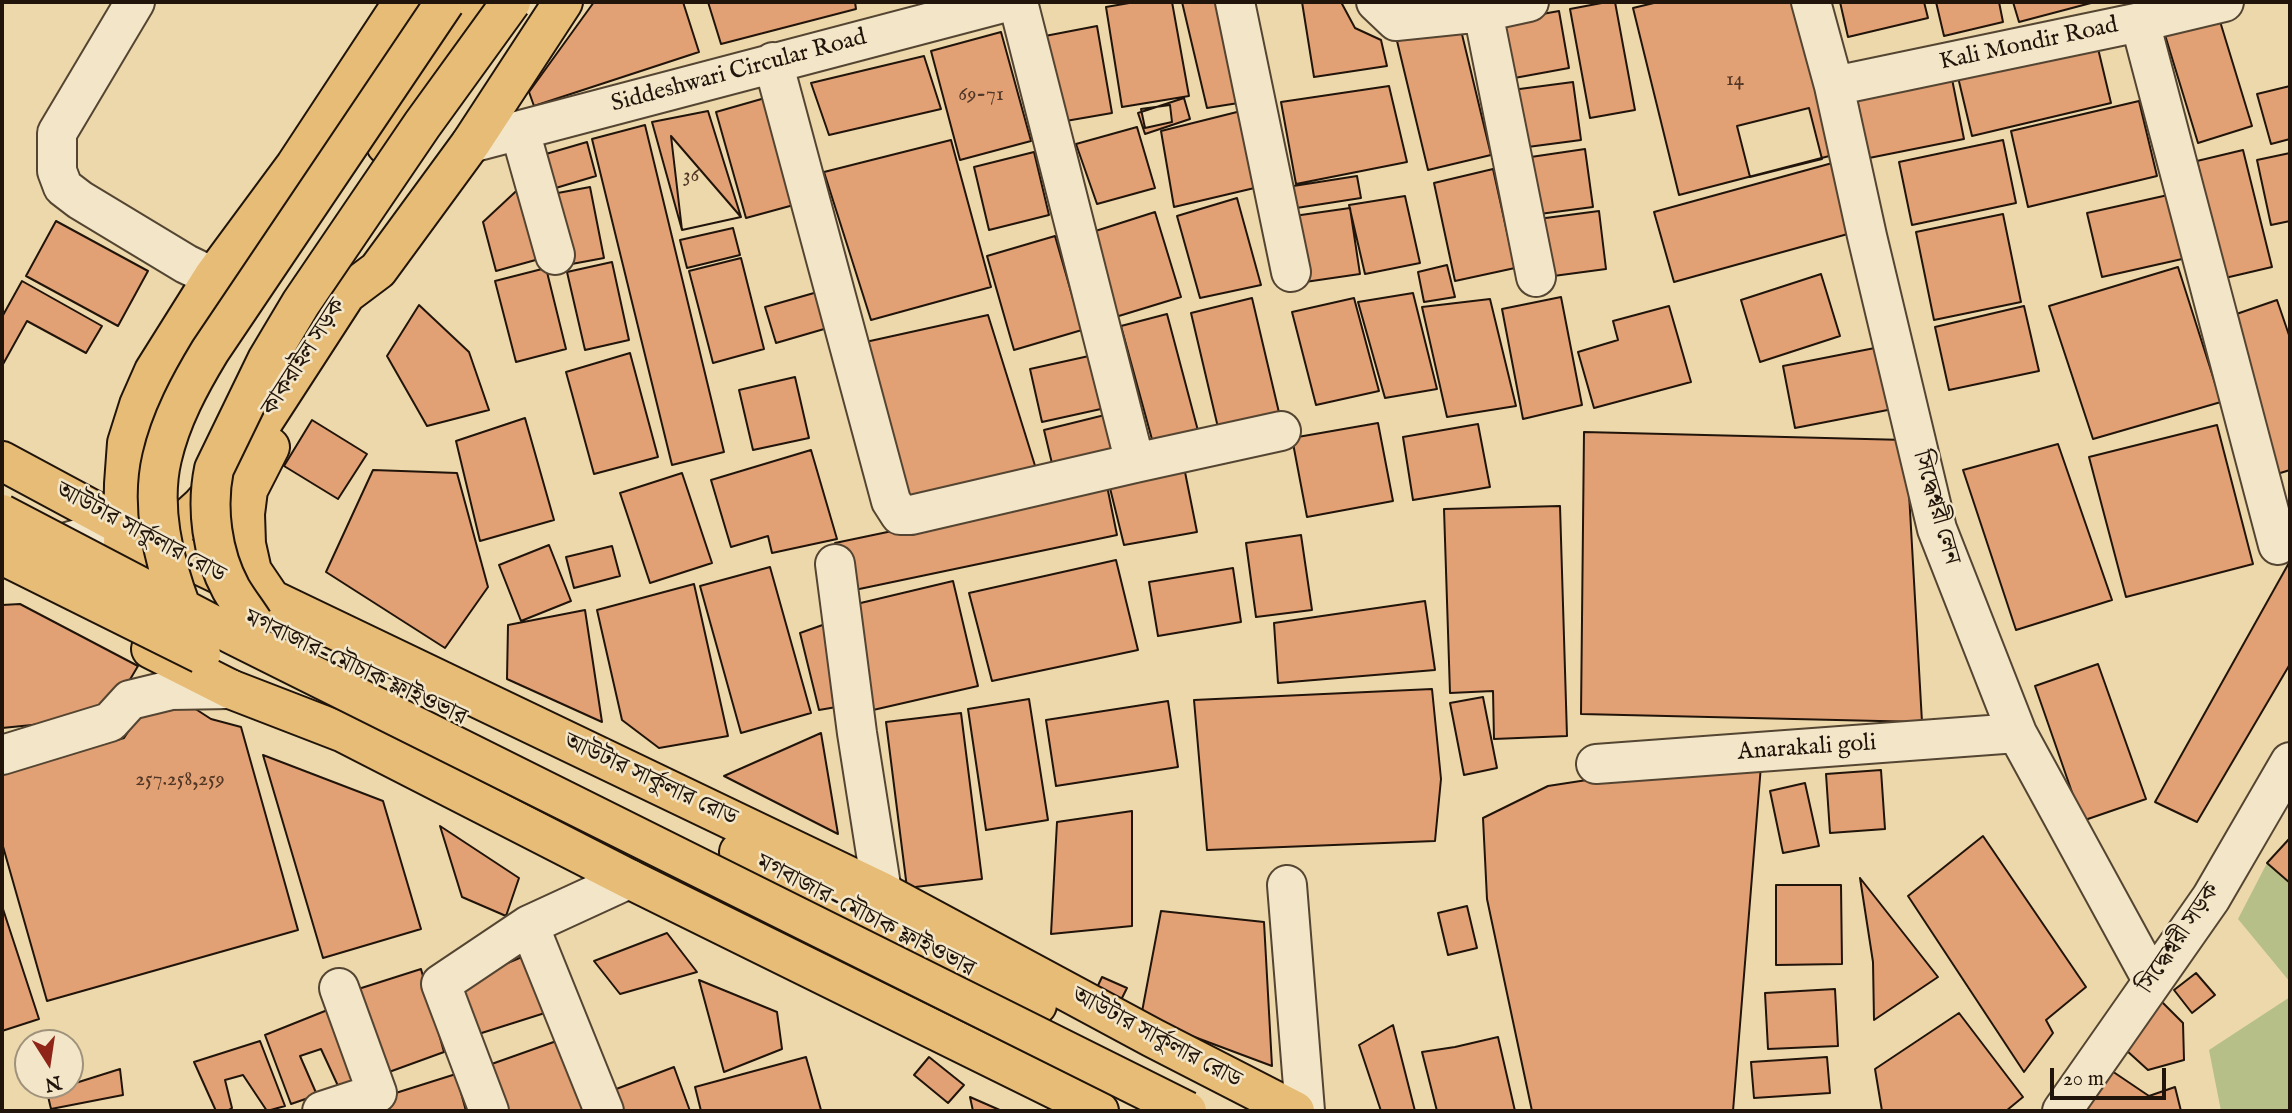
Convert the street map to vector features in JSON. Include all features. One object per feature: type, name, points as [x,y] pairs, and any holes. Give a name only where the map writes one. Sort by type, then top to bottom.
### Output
[{"type":"main road","points":[[149,648],[130,593],[125,569],[122,526],[127,443],[139,405],[154,371],[213,277],[295,166],[402,2]]},
{"type":"main road","points":[[201,654],[184,618],[161,532],[161,460],[175,416],[217,340],[445,2]]},
{"type":"main road","name":"মগবাজার-মৌচাক ফ্লাইওভার","points":[[253,620],[209,585],[198,536],[199,473],[205,452],[249,359],[301,270],[483,2]]},
{"type":"main road","points":[[253,620],[231,588],[219,558],[210,510],[214,469],[267,360],[301,303],[422,125],[511,2]]},
{"type":"main road","name":"কাকরাইল সড়ক","points":[[54,600],[125,569],[158,545],[201,506],[230,473],[346,294],[378,270],[471,144],[563,2]]},
{"type":"main road","points":[[253,620],[252,571],[246,544],[245,514],[248,490],[288,416],[369,303],[378,270]]},
{"type":"main road","name":"আউটার সার্কুলার রোড","points":[[2,461],[158,545],[253,620],[882,892],[1294,1111]]},
{"type":"main road","name":"মগবাজার-মৌচাক ফ্লাইওভার","points":[[2,492],[83,537],[172,581],[662,812],[1244,1111]]},
{"type":"main road","name":"মগবাজার-মৌচাক ফ্লাইওভার","points":[[2,514],[253,620],[1187,1111]]},
{"type":"main road","points":[[2,555],[201,654],[664,861],[1153,1111]]},
{"type":"main road","points":[[2,574],[230,689],[344,733],[629,879],[1099,1111]]},
{"type":"street","points":[[135,2],[57,133],[57,171],[64,187],[80,200],[186,264],[213,277]]},
{"type":"street","name":"Siddeshwari Circular Road","points":[[471,144],[1007,2]]},
{"type":"street","points":[[1017,2],[1135,463]]},
{"type":"street","points":[[1235,2],[1292,272]]},
{"type":"street","points":[[1376,2],[1396,21],[1482,12],[1529,2]]},
{"type":"street","name":"সিদ্ধেশ্বরী লেন","points":[[1811,2],[1834,86],[1937,529],[2018,733],[2152,980]]},
{"type":"street","name":"Kali Mondir Road","points":[[1834,86],[2140,22],[2183,6],[2224,2]]},
{"type":"street","points":[[1482,12],[1536,277]]},
{"type":"street","points":[[2140,22],[2278,545]]},
{"type":"street","points":[[773,62],[891,501],[900,515],[911,515],[1281,431]]},
{"type":"street","points":[[520,131],[555,255]]},
{"type":"street","points":[[2,562],[122,526]]},
{"type":"street","points":[[835,564],[857,733],[882,892]]},
{"type":"street","points":[[2,755],[110,722],[130,700],[171,690],[230,689]]},
{"type":"street","name":"Anarakali goli","points":[[1596,764],[2018,733]]},
{"type":"street","name":"সিদ্ধেশ্বরী সড়ক","points":[[2062,1111],[2211,898],[2290,762]]},
{"type":"street","points":[[489,1111],[441,984],[529,925],[629,879]]},
{"type":"street","points":[[1287,886],[1305,1111]]},
{"type":"street","points":[[529,925],[604,1111]]},
{"type":"street","points":[[322,1111],[377,1093],[339,988]]},
{"type":"green space","points":[[2290,836],[2290,982],[2238,919],[2267,863]]},
{"type":"green space","points":[[2290,997],[2290,1111],[2221,1111],[2209,1050]]},
{"type":"building","points":[[594,2],[683,2],[699,52],[534,106],[529,92]]},
{"type":"building","points":[[708,2],[855,2],[856,9],[721,44]]},
{"type":"building","points":[[1135,2],[1172,2],[1189,96],[1122,107],[1106,7]]},
{"type":"building","points":[[1182,2],[1230,2],[1251,101],[1207,108]]},
{"type":"building","points":[[1302,2],[1341,2],[1355,28],[1381,40],[1387,66],[1314,77]]},
{"type":"building","points":[[1615,2],[1635,110],[1590,118],[1570,9]]},
{"type":"building","points":[[1658,2],[1799,2],[1837,154],[1679,195],[1633,8]]},
{"type":"building","points":[[1840,2],[1924,2],[1928,18],[1848,37]]},
{"type":"building","points":[[1936,2],[1999,2],[2003,22],[1944,36]]},
{"type":"building","points":[[2013,2],[2091,2],[2091,3],[2019,22]]},
{"type":"building","points":[[1559,11],[1569,68],[1509,79],[1498,22]]},
{"type":"building","points":[[2219,18],[2252,126],[2198,143],[2165,35]]},
{"type":"building","points":[[1097,26],[1112,113],[1060,122],[1045,36]]},
{"type":"building","points":[[1460,26],[1491,155],[1428,170],[1397,41]]},
{"type":"building","points":[[1001,32],[1031,141],[960,160],[931,51]]},
{"type":"building","points":[[2096,40],[2111,103],[1972,136],[1957,73]]},
{"type":"building","points":[[924,56],[941,109],[829,135],[811,83]]},
{"type":"building","points":[[1951,74],[1964,139],[1869,158],[1856,94]]},
{"type":"building","points":[[1573,82],[1581,140],[1520,148],[1512,90]]},
{"type":"building","points":[[1389,86],[1407,162],[1296,184],[1281,102]]},
{"type":"building","points":[[2290,86],[2290,139],[2271,144],[2257,94]]},
{"type":"building","points":[[772,96],[801,203],[746,218],[716,112]]},
{"type":"building","points":[[1184,98],[1190,119],[1145,134],[1138,113]]},
{"type":"building","points":[[2139,101],[2157,176],[2028,207],[2011,131]]},
{"type":"building","points":[[1170,105],[1172,122],[1145,128],[1141,109]]},
{"type":"building","points":[[1809,108],[1822,159],[1750,177],[1737,126]]},
{"type":"building","points":[[708,111],[741,217],[682,230],[652,122]]},
{"type":"building","points":[[1241,111],[1263,186],[1174,207],[1161,131]]},
{"type":"building","points":[[645,125],[724,452],[672,465],[592,139]]},
{"type":"building","points":[[1137,127],[1155,188],[1097,204],[1076,144]]},
{"type":"building","points":[[671,136],[741,217],[682,230]]},
{"type":"building","points":[[951,140],[991,287],[871,320],[824,172]]},
{"type":"building","points":[[2003,140],[2016,203],[1912,225],[1899,162]]},
{"type":"building","points":[[587,142],[596,176],[549,190],[539,156]]},
{"type":"building","points":[[1585,149],[1593,207],[1532,215],[1524,158]]},
{"type":"building","points":[[2243,150],[2272,267],[2225,278],[2197,161]]},
{"type":"building","points":[[1034,152],[1049,215],[989,230],[974,167]]},
{"type":"building","points":[[2290,153],[2290,221],[2271,225],[2257,160]]},
{"type":"building","points":[[1836,162],[1855,232],[1674,282],[1654,212]]},
{"type":"building","points":[[1493,169],[1515,268],[1455,281],[1434,183]]},
{"type":"building","points":[[1357,176],[1361,198],[1290,209],[1287,187]]},
{"type":"building","points":[[527,181],[550,256],[496,271],[483,222]]},
{"type":"building","points":[[590,187],[604,258],[561,266],[547,195]]},
{"type":"building","points":[[2177,193],[2191,257],[2102,277],[2087,213]]},
{"type":"building","points":[[1405,196],[1420,263],[1365,274],[1349,205]]},
{"type":"building","points":[[1237,198],[1261,285],[1200,298],[1177,216]]},
{"type":"building","points":[[1350,208],[1360,274],[1305,282],[1294,216]]},
{"type":"building","points":[[1599,211],[1606,269],[1546,277],[1538,219]]},
{"type":"building","points":[[1155,212],[1181,297],[1109,319],[1083,235]]},
{"type":"building","points":[[2003,214],[2021,302],[1934,320],[1916,232]]},
{"type":"building","points":[[56,221],[148,271],[118,326],[26,276]]},
{"type":"building","points":[[733,228],[740,255],[687,268],[680,240]]},
{"type":"building","points":[[1055,236],[1082,330],[1014,350],[987,256]]},
{"type":"building","points":[[741,258],[764,349],[713,363],[689,271]]},
{"type":"building","points":[[612,262],[629,340],[585,350],[567,272]]},
{"type":"building","points":[[1447,265],[1455,297],[1424,302],[1418,272]]},
{"type":"building","points":[[2178,267],[2221,402],[2093,439],[2049,306]]},
{"type":"building","points":[[546,268],[566,349],[516,362],[495,281]]},
{"type":"building","points":[[1821,274],[1840,336],[1760,362],[1741,300]]},
{"type":"building","points":[[22,281],[102,326],[86,353],[27,321],[2,366],[2,317]]},
{"type":"building","points":[[821,291],[831,327],[776,343],[765,307]]},
{"type":"building","points":[[1413,293],[1437,389],[1385,398],[1358,302]]},
{"type":"building","points":[[1561,297],[1582,405],[1523,419],[1502,309]]},
{"type":"building","points":[[1252,298],[1281,421],[1220,436],[1191,313]]},
{"type":"building","points":[[1354,298],[1379,391],[1316,405],[1292,312]]},
{"type":"building","points":[[1490,299],[1516,406],[1447,417],[1422,307]]},
{"type":"building","points":[[2277,300],[2290,338],[2290,470],[2277,474],[2222,319]]},
{"type":"building","points":[[419,305],[469,352],[489,410],[427,426],[387,356]]},
{"type":"building","points":[[1669,306],[1691,382],[1594,408],[1578,352],[1618,340],[1613,321]]},
{"type":"building","points":[[2024,306],[2039,371],[1949,390],[1935,327]]},
{"type":"building","points":[[1167,314],[1201,442],[1156,454],[1121,326]]},
{"type":"building","points":[[988,315],[1037,472],[907,497],[861,343]]},
{"type":"building","points":[[1885,346],[1898,408],[1795,428],[1783,366]]},
{"type":"building","points":[[630,353],[658,457],[594,474],[566,372]]},
{"type":"building","points":[[1098,354],[1110,407],[1042,422],[1030,369]]},
{"type":"building","points":[[795,377],[809,438],[753,450],[739,390]]},
{"type":"building","points":[[1117,412],[1128,459],[1055,476],[1044,430]]},
{"type":"building","points":[[525,418],[554,520],[480,541],[456,441]]},
{"type":"building","points":[[312,420],[367,454],[338,499],[284,466]]},
{"type":"building","points":[[1378,423],[1393,501],[1307,517],[1292,438]]},
{"type":"building","points":[[1478,424],[1490,487],[1413,500],[1403,437]]},
{"type":"building","points":[[2217,425],[2253,564],[2126,597],[2089,457]]},
{"type":"building","points":[[1584,432],[1906,440],[1922,722],[1581,714]]},
{"type":"building","points":[[2058,444],[2112,600],[2016,630],[1963,470]]},
{"type":"building","points":[[811,450],[837,539],[772,553],[768,536],[731,547],[711,480]]},
{"type":"building","points":[[1184,467],[1197,532],[1124,545],[1108,480]]},
{"type":"building","points":[[373,470],[457,473],[488,587],[445,648],[326,572]]},
{"type":"building","points":[[682,473],[712,563],[650,583],[620,493]]},
{"type":"building","points":[[1107,486],[1117,535],[845,592],[835,543]]},
{"type":"building","points":[[1560,506],[1567,736],[1494,739],[1493,691],[1450,693],[1444,509]]},
{"type":"building","points":[[1301,535],[1312,610],[1256,617],[1246,543]]},
{"type":"building","points":[[549,545],[571,601],[521,621],[499,565]]},
{"type":"building","points":[[612,546],[620,576],[574,588],[566,557]]},
{"type":"building","points":[[1116,560],[1138,650],[992,681],[969,593]]},
{"type":"building","points":[[2290,561],[2290,664],[2197,822],[2155,802]]},
{"type":"building","points":[[770,567],[811,713],[741,733],[700,586]]},
{"type":"building","points":[[1233,568],[1241,622],[1158,636],[1149,582]]},
{"type":"building","points":[[953,581],[978,686],[873,710],[848,606]]},
{"type":"building","points":[[694,584],[728,736],[659,748],[622,720],[597,610]]},
{"type":"building","points":[[1425,601],[1435,670],[1278,683],[1274,623]]},
{"type":"building","points":[[20,604],[138,666],[122,693],[92,719],[2,728],[2,605]]},
{"type":"building","points":[[585,610],[602,722],[507,679],[508,625]]},
{"type":"building","points":[[831,622],[848,705],[819,710],[800,633]]},
{"type":"building","points":[[2098,664],[2146,799],[2082,821],[2035,686]]},
{"type":"building","points":[[1432,689],[1441,779],[1435,841],[1207,850],[1194,700]]},
{"type":"building","points":[[1483,697],[1497,768],[1464,775],[1450,703]]},
{"type":"building","points":[[1029,699],[1048,820],[986,830],[968,709]]},
{"type":"building","points":[[1168,701],[1178,767],[1056,786],[1046,720]]},
{"type":"building","points":[[152,706],[194,708],[211,719],[241,727],[298,930],[47,1001],[2,843],[2,773],[124,738],[137,718]]},
{"type":"building","points":[[961,713],[982,879],[907,888],[886,722]]},
{"type":"building","points":[[821,733],[838,834],[724,776]]},
{"type":"building","points":[[1762,753],[1733,1111],[1532,1111],[1487,899],[1483,818],[1548,786]]},
{"type":"building","points":[[263,755],[383,801],[421,929],[323,958]]},
{"type":"building","points":[[1881,770],[1885,829],[1830,833],[1826,774]]},
{"type":"building","points":[[1805,783],[1819,846],[1783,853],[1770,791]]},
{"type":"building","points":[[1132,811],[1132,926],[1051,934],[1057,822]]},
{"type":"building","points":[[440,826],[519,878],[506,916],[462,897]]},
{"type":"building","points":[[1983,836],[2086,987],[2046,1020],[2053,1033],[2024,1072],[1908,896]]},
{"type":"building","points":[[2290,838],[2290,883],[2267,863]]},
{"type":"building","points":[[1860,878],[1938,977],[1874,1020],[1873,962]]},
{"type":"building","points":[[1776,885],[1841,885],[1842,964],[1776,965]]},
{"type":"building","points":[[2,906],[39,1019],[2,1031]]},
{"type":"building","points":[[1467,906],[1477,948],[1448,955],[1438,913]]},
{"type":"building","points":[[1161,911],[1264,922],[1272,1066],[1141,1017]]},
{"type":"building","points":[[667,933],[697,972],[620,994],[594,961]]},
{"type":"building","points":[[529,954],[548,1012],[469,1037],[453,986]]},
{"type":"building","points":[[421,969],[444,1052],[378,1076],[352,991]]},
{"type":"building","points":[[2196,973],[2215,995],[2192,1013],[2174,990]]},
{"type":"building","points":[[1102,977],[1127,988],[1117,1008],[1093,996]]},
{"type":"building","points":[[699,980],[777,1012],[782,1049],[724,1072]]},
{"type":"building","points":[[1835,989],[1838,1046],[1768,1049],[1765,993]]},
{"type":"building","points":[[2154,994],[2183,1023],[2184,1060],[2148,1070],[2115,1040]]},
{"type":"building","points":[[330,1009],[360,1078],[339,1088],[321,1049],[300,1056],[317,1095],[291,1104],[265,1035]]},
{"type":"building","points":[[1959,1013],[2023,1097],[2006,1111],[1882,1111],[1875,1069]]},
{"type":"building","points":[[1393,1025],[1415,1111],[1381,1111],[1359,1045]]},
{"type":"building","points":[[1498,1037],[1515,1111],[1437,1111],[1422,1052]]},
{"type":"building","points":[[565,1038],[589,1111],[499,1111],[486,1066]]},
{"type":"building","points":[[260,1041],[285,1106],[267,1111],[243,1075],[225,1080],[232,1108],[216,1111],[194,1062]]},
{"type":"building","points":[[806,1057],[821,1110],[701,1111],[695,1087]]},
{"type":"building","points":[[929,1057],[964,1085],[948,1103],[914,1075]]},
{"type":"building","points":[[1827,1057],[1830,1093],[1754,1098],[1751,1062]]},
{"type":"building","points":[[674,1067],[690,1111],[619,1111],[611,1091]]},
{"type":"building","points":[[2106,1067],[2149,1096],[2175,1087],[2181,1111],[2088,1111],[2075,1099]]},
{"type":"building","points":[[120,1069],[123,1095],[51,1109],[49,1099],[84,1099],[84,1080]]},
{"type":"building","points":[[456,1074],[466,1111],[388,1111],[383,1097]]},
{"type":"building","points":[[970,1097],[1002,1111],[973,1111]]}]
